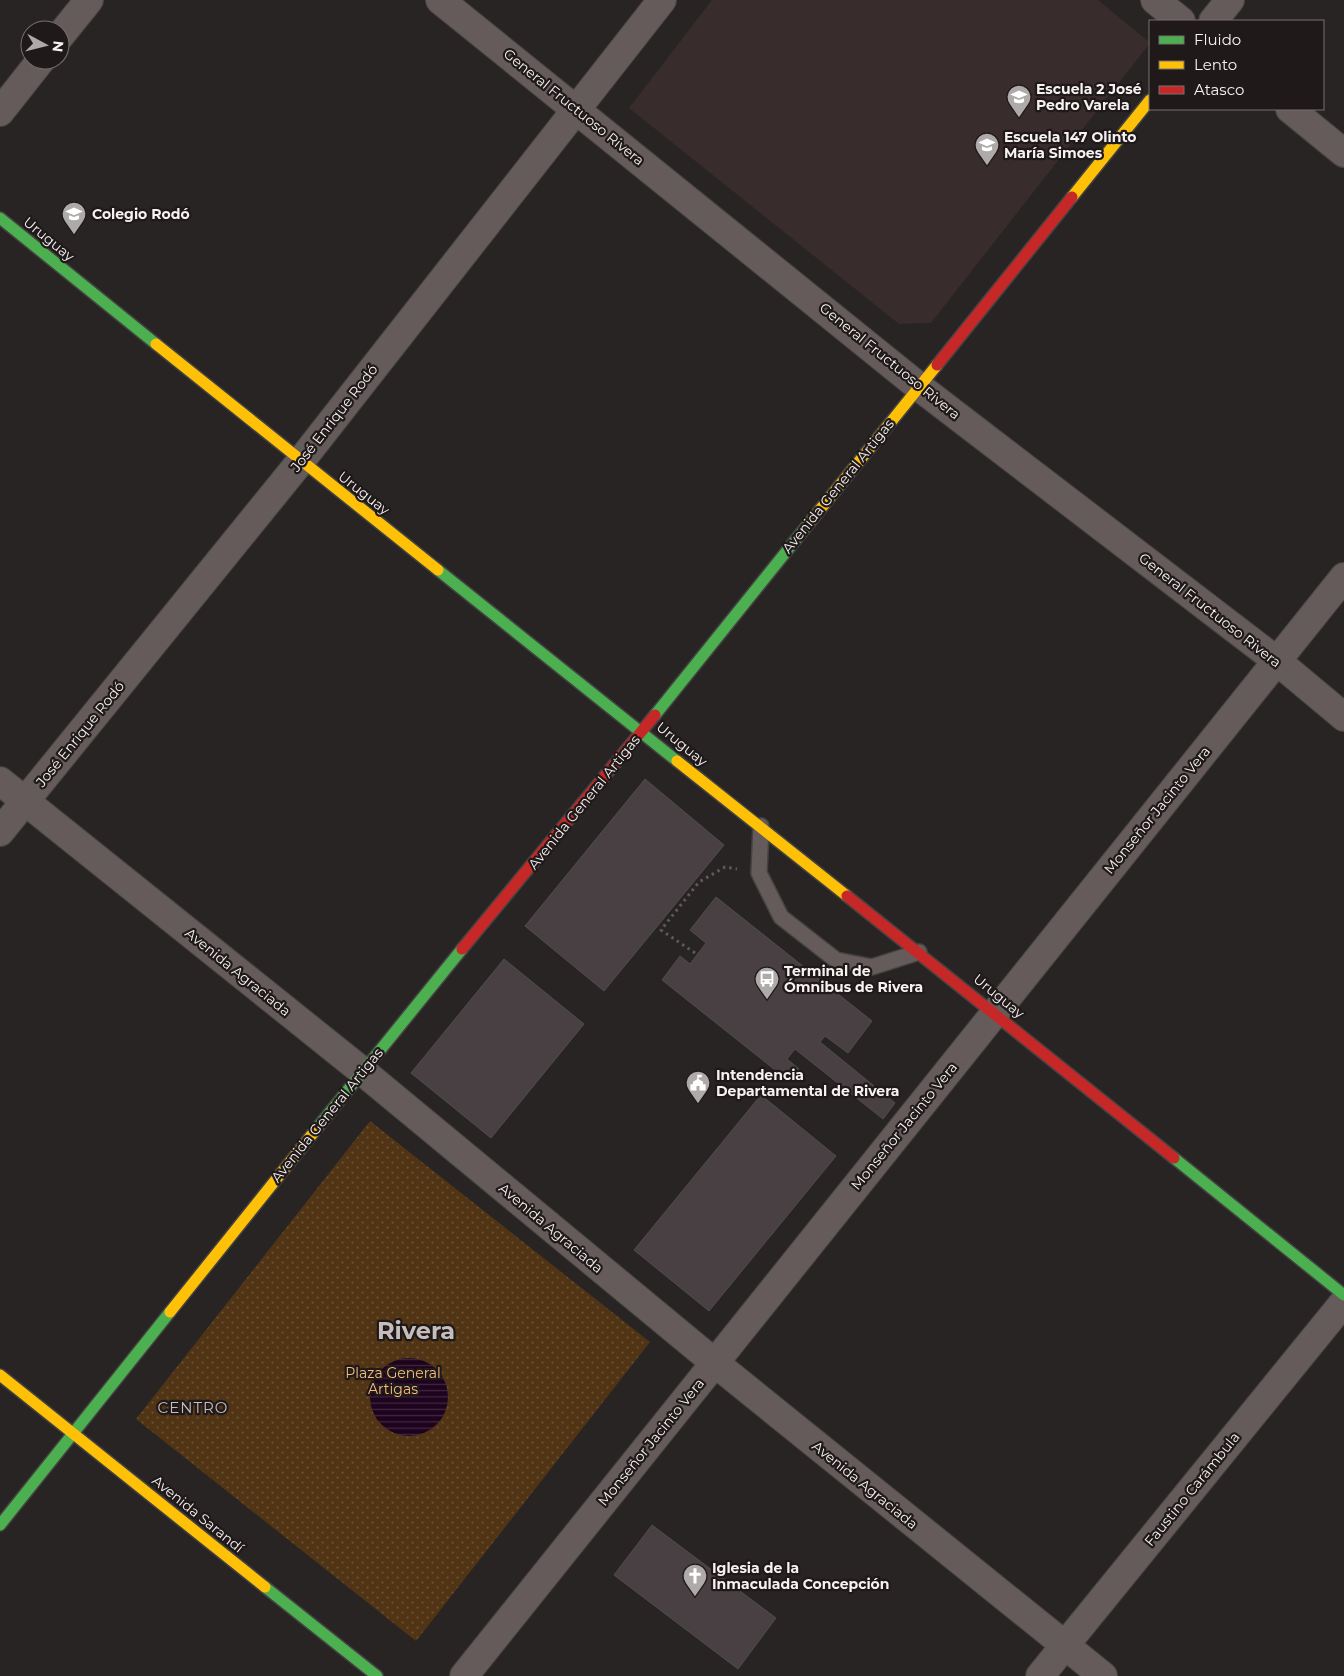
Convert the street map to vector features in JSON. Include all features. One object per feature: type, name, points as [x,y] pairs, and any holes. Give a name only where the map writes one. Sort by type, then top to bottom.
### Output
[{"type":"street","points":[[70,24],[89,0]]},
{"type":"street","name":"General Fructuoso Rivera","points":[[440,0],[918,386],[1277,661],[1344,717]]},
{"type":"street","name":"José Enrique Rodó","points":[[0,832],[300,462],[575,108],[662,0]]},
{"type":"street","points":[[1155,0],[1180,20]]},
{"type":"street","points":[[1214,20],[1230,0]]},
{"type":"street","points":[[0,112],[33,70]]},
{"type":"street","name":"Avenida General Artigas","points":[[0,1525],[72,1432],[362,1072],[642,731],[1149,101]]},
{"type":"street","points":[[1291,110],[1344,153]]},
{"type":"street","name":"Uruguay","points":[[0,218],[300,462],[995,1012],[1344,1295]]},
{"type":"street","name":"Monseñor Jacinto Vera","points":[[464,1676],[1344,576]]},
{"type":"street","name":"Avenida Agraciada","points":[[0,781],[362,1072],[715,1363],[1102,1676]]},
{"type":"street","name":"Faustino Carámbula","points":[[1040,1676],[1344,1302]]},
{"type":"street","name":"Avenida Sarandí","points":[[0,1375],[377,1676]]},
{"type":"lane","points":[[761,826],[759,873],[781,917],[836,960],[872,967],[919,952]]},
{"type":"path","points":[[695,953],[661,930],[699,882],[725,867],[759,873]]},
{"type":"shaded area","points":[[712,0],[1098,0],[1149,42],[931,323],[899,324],[629,108]]},
{"type":"shaded area","points":[[409,1358],[424,1361],[437,1369],[445,1382],[448,1397],[445,1412],[437,1425],[424,1433],[409,1436],[394,1433],[381,1425],[373,1412],[370,1397],[373,1382],[381,1369],[394,1361]]},
{"type":"green space","name":"Plaza General Artigas","points":[[370,1121],[650,1342],[416,1641],[136,1419]]},
{"type":"building","points":[[645,779],[724,845],[604,991],[525,926]]},
{"type":"building","name":"Terminal de Ómnibus de Rivera","points":[[716,897],[872,1021],[848,1053],[825,1036],[820,1042],[895,1103],[883,1119],[795,1049],[787,1059],[799,1069],[789,1081],[662,980],[680,956],[690,964],[706,943],[690,930]]},
{"type":"building","points":[[504,959],[584,1024],[491,1138],[411,1073]]},
{"type":"building","points":[[761,1095],[836,1156],[709,1311],[634,1250]]},
{"type":"building","name":"Iglesia de la Inmaculada Concepción","points":[[652,1525],[776,1618],[738,1669],[614,1575]]},
{"type":"traffic: fast","points":[[0,218],[156,344]]},
{"type":"traffic: fast","points":[[655,715],[810,522]]},
{"type":"traffic: fast","points":[[438,570],[677,761]]},
{"type":"traffic: fast","points":[[318,1127],[462,949]]},
{"type":"traffic: fast","points":[[1174,1158],[1344,1295]]},
{"type":"traffic: fast","points":[[0,1525],[170,1312]]},
{"type":"traffic: fast","points":[[265,1587],[377,1676]]},
{"type":"traffic: slow","points":[[1072,197],[1149,101]]},
{"type":"traffic: slow","points":[[156,344],[438,570]]},
{"type":"traffic: slow","points":[[810,522],[937,365]]},
{"type":"traffic: slow","points":[[677,761],[847,896]]},
{"type":"traffic: slow","points":[[170,1312],[318,1127]]},
{"type":"traffic: slow","points":[[0,1375],[265,1587]]},
{"type":"traffic: jam","points":[[937,365],[1072,197]]},
{"type":"traffic: jam","points":[[462,949],[655,715]]},
{"type":"traffic: jam","points":[[847,896],[1174,1158]]},
{"type":"place","name":"Escuela 2 José Pedro Varela","points":[[1019,118]]},
{"type":"place","name":"Escuela 147 Olinto María Simoes","points":[[987,166]]},
{"type":"place","name":"Colegio Rodó","points":[[74,235]]},
{"type":"place","name":"Terminal de Ómnibus de Rivera","points":[[767,1000]]},
{"type":"place","name":"Intendencia Departamental de Rivera","points":[[698,1104]]},
{"type":"place","name":"Iglesia de la Inmaculada Concepción","points":[[695,1597]]},
{"type":"district","name":"Rivera","points":[[416,1330]]},
{"type":"district","name":"CENTRO","points":[[193,1407]]}]
